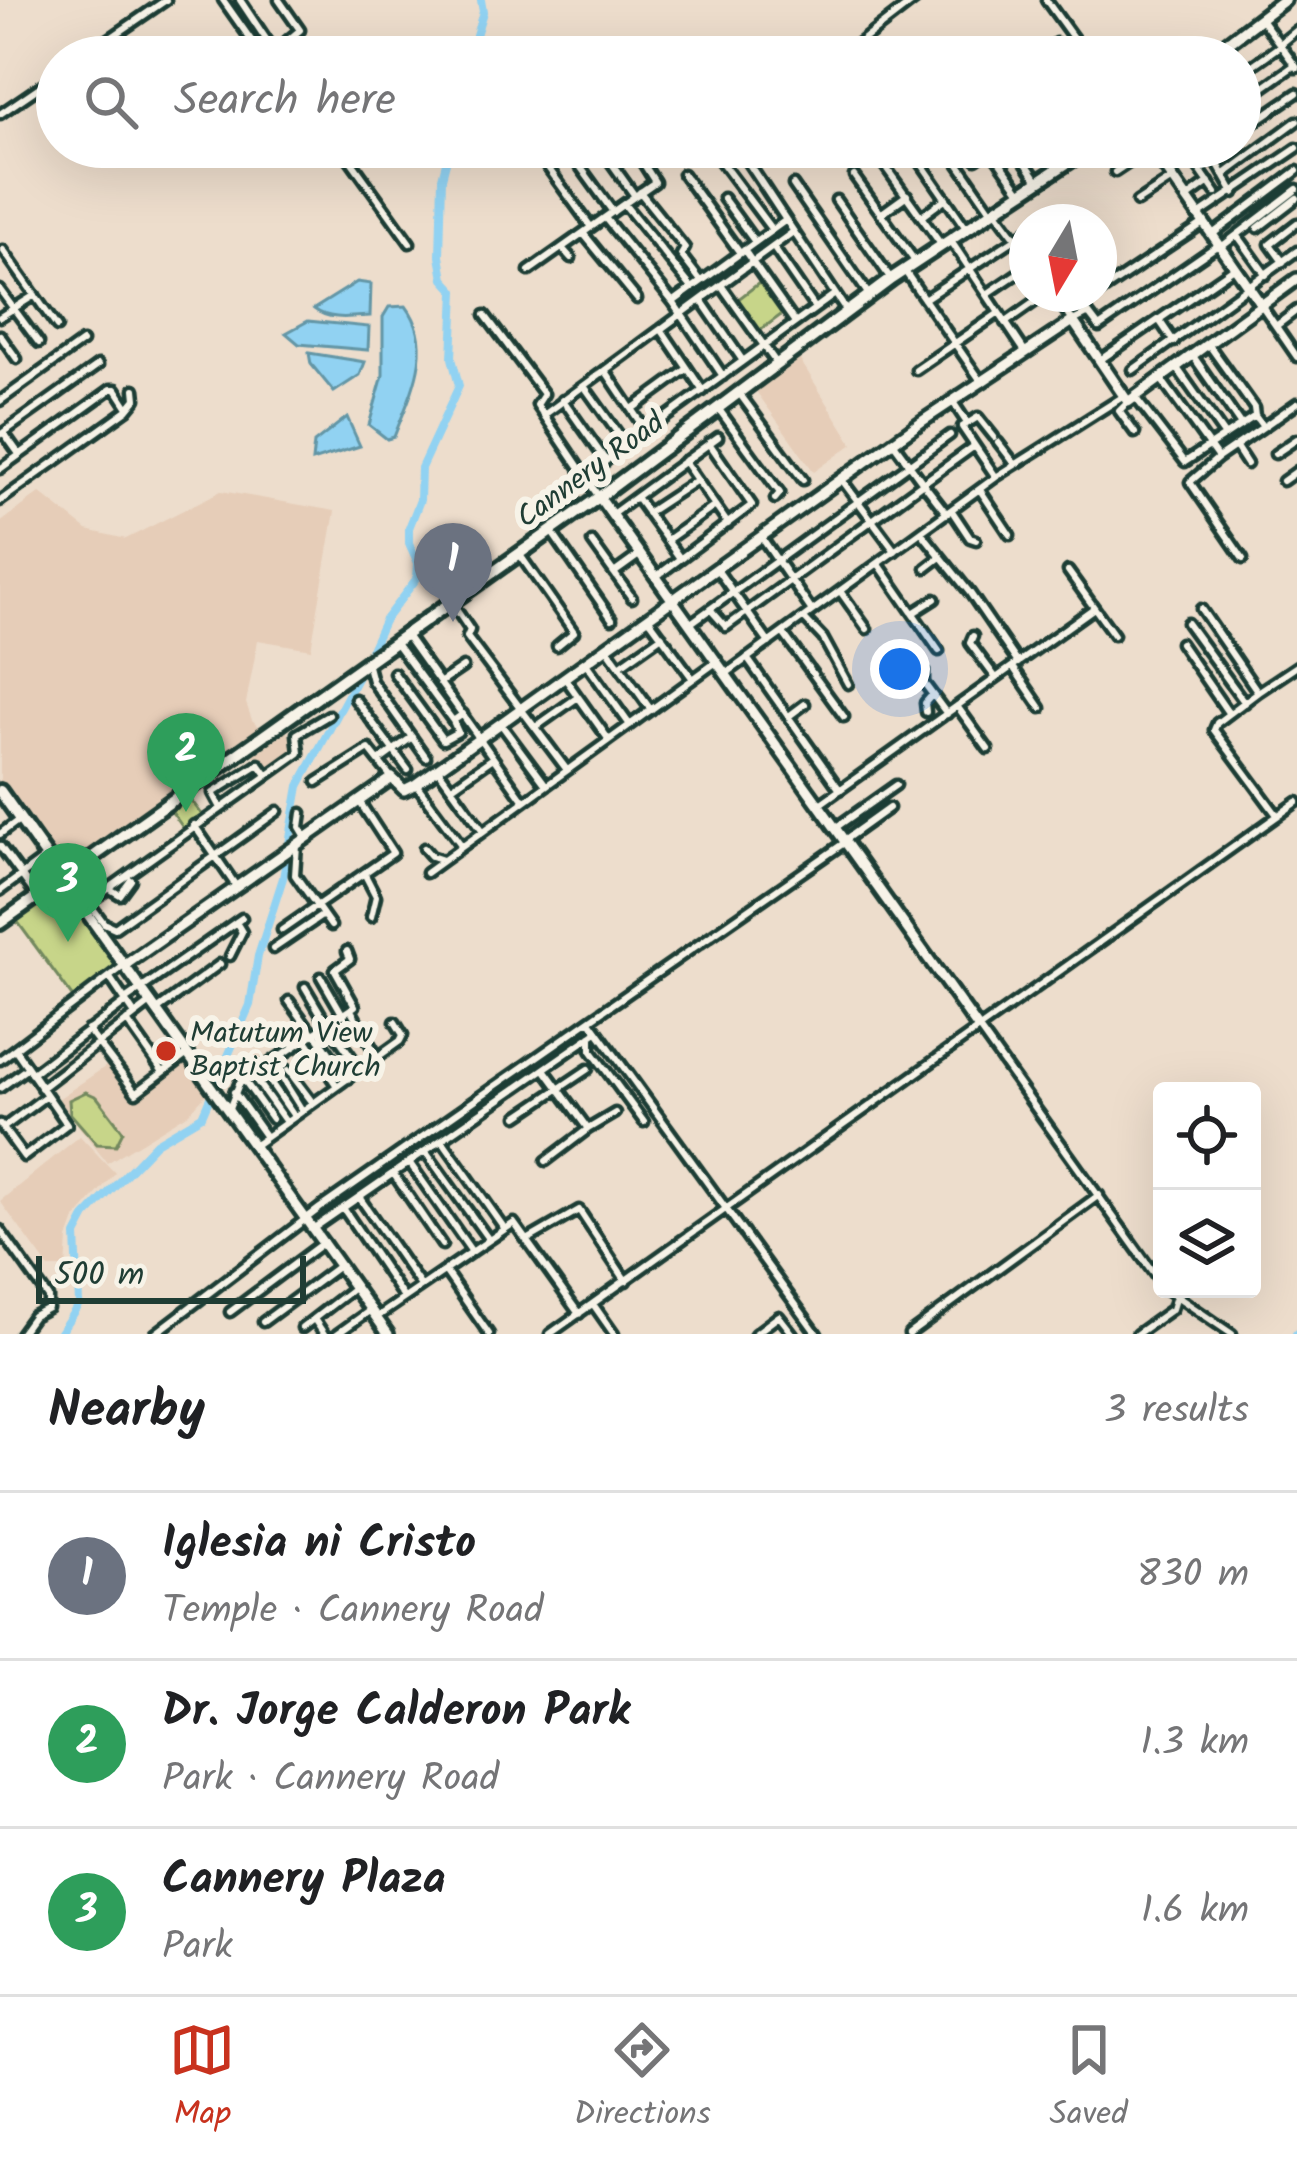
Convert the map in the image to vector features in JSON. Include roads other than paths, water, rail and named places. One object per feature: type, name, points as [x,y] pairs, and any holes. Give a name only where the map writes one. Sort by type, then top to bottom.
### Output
[{"type":"main road","points":[[1236,36],[1282,1]]},
{"type":"main road","name":"Cannery Road","points":[[5,919],[551,531],[891,279],[1057,169]]},
{"type":"main road","points":[[0,791],[61,877]]},
{"type":"street","points":[[114,36],[166,0]]},
{"type":"street","points":[[223,0],[248,36]]},
{"type":"street","points":[[239,0],[264,36]]},
{"type":"street","points":[[278,0],[300,30],[293,36]]},
{"type":"street","points":[[868,36],[915,0]]},
{"type":"street","points":[[1046,0],[1072,36]]},
{"type":"street","points":[[1260,17],[1295,61],[1261,88]]},
{"type":"street","points":[[1261,59],[1297,31]]},
{"type":"street","points":[[0,114],[36,89]]},
{"type":"street","points":[[1261,118],[1297,93]]},
{"type":"street","points":[[1261,148],[1297,122]]},
{"type":"street","points":[[1117,280],[1297,148]]},
{"type":"street","points":[[356,168],[410,243]]},
{"type":"street","points":[[548,168],[591,227]]},
{"type":"street","points":[[581,168],[613,212]]},
{"type":"street","points":[[617,168],[689,248],[681,255],[701,281]]},
{"type":"street","points":[[529,272],[656,180],[648,168]]},
{"type":"street","points":[[726,168],[772,230]]},
{"type":"street","points":[[752,168],[847,311]]},
{"type":"street","points":[[886,168],[969,269],[1026,352]]},
{"type":"street","points":[[925,168],[967,229]]},
{"type":"street","points":[[962,168],[1009,229]]},
{"type":"street","points":[[1005,168],[1022,193]]},
{"type":"street","points":[[1029,168],[1038,182]]},
{"type":"street","points":[[1115,172],[1121,168]]},
{"type":"street","points":[[1165,168],[1276,326],[1293,343],[1297,357]]},
{"type":"street","points":[[1199,168],[1216,193]]},
{"type":"street","points":[[1222,168],[1234,193]]},
{"type":"street","points":[[1225,174],[1233,168]]},
{"type":"street","points":[[317,782],[366,749],[373,751],[404,790],[416,784],[1026,352],[1087,314],[1100,327],[1216,243],[1297,171]]},
{"type":"street","points":[[683,174],[795,322]]},
{"type":"street","points":[[854,176],[881,213],[924,299],[982,382]]},
{"type":"street","points":[[1138,202],[1172,179]]},
{"type":"street","points":[[1186,199],[1209,182]]},
{"type":"street","points":[[793,185],[869,295]]},
{"type":"street","points":[[1216,243],[1238,236],[1297,194]]},
{"type":"street","points":[[881,213],[907,195]]},
{"type":"street","points":[[922,216],[946,198]]},
{"type":"street","points":[[723,199],[755,242]]},
{"type":"street","points":[[836,200],[891,279]]},
{"type":"street","points":[[624,204],[692,288]]},
{"type":"street","points":[[604,218],[673,302],[723,376]]},
{"type":"street","points":[[673,302],[786,220]]},
{"type":"street","points":[[1270,244],[1297,223]]},
{"type":"street","points":[[1256,225],[1283,262]]},
{"type":"street","points":[[544,415],[794,232]]},
{"type":"street","points":[[583,233],[637,299]]},
{"type":"street","points":[[1238,236],[1266,275]]},
{"type":"street","points":[[924,299],[1009,243]]},
{"type":"street","points":[[773,247],[815,308]]},
{"type":"street","points":[[562,248],[572,258]]},
{"type":"street","points":[[3,250],[57,327]]},
{"type":"street","points":[[1133,370],[1297,251]]},
{"type":"street","points":[[1100,360],[1234,268]]},
{"type":"street","points":[[724,675],[996,477],[1161,379],[1297,279]]},
{"type":"street","points":[[987,295],[1009,280]]},
{"type":"street","points":[[721,285],[777,364]]},
{"type":"street","points":[[0,290],[39,343]]},
{"type":"street","points":[[586,476],[836,294]]},
{"type":"street","points":[[0,317],[35,295]]},
{"type":"street","points":[[701,300],[743,362]]},
{"type":"street","points":[[1276,326],[1297,310]]},
{"type":"street","points":[[1006,322],[1020,312]]},
{"type":"street","points":[[1066,312],[1180,459],[1191,461],[1255,416]]},
{"type":"street","points":[[916,370],[999,313]]},
{"type":"street","points":[[485,315],[544,394],[536,398],[544,415],[671,602],[1153,1271]]},
{"type":"street","points":[[1159,320],[1174,342]]},
{"type":"street","points":[[661,329],[703,391]]},
{"type":"street","points":[[0,335],[17,359]]},
{"type":"street","points":[[0,400],[82,342]]},
{"type":"street","points":[[1209,345],[1263,427]]},
{"type":"street","points":[[1193,356],[1241,425]]},
{"type":"street","points":[[19,454],[2,433],[98,365]]},
{"type":"street","points":[[1177,368],[1225,436]]},
{"type":"street","points":[[631,410],[687,369]]},
{"type":"street","points":[[604,370],[646,431]]},
{"type":"street","points":[[1161,379],[1218,458]]},
{"type":"street","points":[[584,386],[627,446]]},
{"type":"street","points":[[0,469],[112,388],[127,406]]},
{"type":"street","points":[[0,501],[127,410],[136,399],[135,389]]},
{"type":"street","points":[[739,393],[803,480]]},
{"type":"street","points":[[1129,398],[1119,411],[1135,434]]},
{"type":"street","points":[[563,400],[606,461]]},
{"type":"street","points":[[952,402],[967,423]]},
{"type":"street","points":[[1243,559],[1190,482],[1297,404]]},
{"type":"street","points":[[718,409],[780,493],[775,499]]},
{"type":"street","points":[[996,477],[962,431],[967,423],[980,417],[1016,464]]},
{"type":"street","points":[[688,625],[950,435]]},
{"type":"street","points":[[611,515],[718,437]]},
{"type":"street","points":[[1275,454],[1293,441],[1297,455]]},
{"type":"street","points":[[893,442],[923,483],[976,540]]},
{"type":"street","points":[[655,578],[752,502],[709,443]]},
{"type":"street","points":[[1235,446],[1247,464]]},
{"type":"street","points":[[710,609],[725,627],[973,447]]},
{"type":"street","points":[[683,461],[728,524]]},
{"type":"street","points":[[1283,481],[1297,471]]},
{"type":"street","points":[[647,513],[697,480]]},
{"type":"street","points":[[842,480],[895,551]]},
{"type":"street","points":[[980,490],[1010,535]]},
{"type":"street","points":[[635,497],[680,559]]},
{"type":"street","points":[[667,540],[715,506]]},
{"type":"street","points":[[551,531],[612,619]]},
{"type":"street","points":[[922,533],[970,592],[1041,709]]},
{"type":"street","points":[[762,538],[812,611]]},
{"type":"street","points":[[592,542],[632,598]]},
{"type":"street","points":[[519,554],[574,632],[557,646]]},
{"type":"street","points":[[614,573],[639,555]]},
{"type":"street","points":[[926,568],[939,558]]},
{"type":"street","points":[[878,563],[939,651]]},
{"type":"street","points":[[718,571],[769,643]]},
{"type":"street","points":[[1068,571],[1114,635]]},
{"type":"street","points":[[840,591],[867,629]]},
{"type":"street","points":[[913,613],[935,599]]},
{"type":"street","points":[[451,602],[470,630],[467,637],[567,770]]},
{"type":"street","points":[[818,806],[1094,608]]},
{"type":"street","points":[[1201,609],[1258,692]]},
{"type":"street","points":[[647,616],[693,679]]},
{"type":"street","points":[[804,618],[823,638],[848,684]]},
{"type":"street","points":[[1187,623],[1245,703]]},
{"type":"street","points":[[783,633],[844,718]]},
{"type":"street","points":[[973,636],[970,643],[996,678]]},
{"type":"street","points":[[400,637],[441,682],[524,800]]},
{"type":"street","points":[[394,673],[444,741],[458,732],[400,637]]},
{"type":"street","points":[[620,666],[662,637]]},
{"type":"street","points":[[1180,643],[1229,714]]},
{"type":"street","points":[[1188,654],[1202,644]]},
{"type":"street","points":[[606,647],[651,710]]},
{"type":"street","points":[[747,658],[840,790]]},
{"type":"street","points":[[367,662],[372,681],[427,757]]},
{"type":"street","points":[[585,662],[630,725]]},
{"type":"street","points":[[426,873],[715,663]]},
{"type":"street","points":[[1277,815],[1216,735],[1215,725],[1297,666]]},
{"type":"street","points":[[441,682],[463,667]]},
{"type":"street","points":[[924,670],[924,683],[947,713]]},
{"type":"street","points":[[564,677],[609,740]]},
{"type":"street","points":[[926,712],[932,694]]},
{"type":"street","points":[[536,727],[578,697]]},
{"type":"street","points":[[355,699],[407,770]]},
{"type":"street","points":[[789,716],[805,704]]},
{"type":"street","points":[[957,706],[988,749]]},
{"type":"street","points":[[453,722],[463,714]]},
{"type":"street","points":[[86,905],[301,752],[298,733],[329,715]]},
{"type":"street","points":[[500,723],[546,785]]},
{"type":"street","points":[[379,761],[412,737]]},
{"type":"street","points":[[451,788],[494,758]]},
{"type":"street","points":[[220,806],[213,793],[250,766],[259,764],[267,775]]},
{"type":"street","points":[[437,768],[483,831]]},
{"type":"street","points":[[868,770],[874,779]]},
{"type":"street","points":[[0,1060],[125,965],[392,778]]},
{"type":"street","points":[[416,784],[462,846]]},
{"type":"street","points":[[833,829],[896,785]]},
{"type":"street","points":[[273,949],[394,851],[359,801]]},
{"type":"street","points":[[550,1334],[1297,802]]},
{"type":"street","points":[[155,1334],[307,1218],[889,808]]},
{"type":"street","points":[[61,877],[104,923],[115,928],[278,811]]},
{"type":"street","points":[[302,812],[295,875],[331,926]]},
{"type":"street","points":[[0,834],[20,819]]},
{"type":"street","points":[[194,825],[236,886]]},
{"type":"street","points":[[0,846],[3,857],[36,895]]},
{"type":"street","points":[[424,848],[443,860]]},
{"type":"street","points":[[0,891],[46,856]]},
{"type":"street","points":[[364,873],[376,896],[370,917]]},
{"type":"street","points":[[109,888],[120,896],[131,880]]},
{"type":"street","points":[[0,902],[5,919]]},
{"type":"street","points":[[86,905],[186,1055],[388,1334]]},
{"type":"street","points":[[282,930],[320,911]]},
{"type":"street","points":[[0,1088],[239,920],[242,932],[230,956]]},
{"type":"street","points":[[228,1112],[234,1092],[248,1078],[356,1002],[335,970],[350,959],[347,952]]},
{"type":"street","points":[[15,1048],[28,1072],[44,1091],[67,1124],[25,1157],[1,1126],[44,1091],[100,1043],[131,1018],[220,964]]},
{"type":"street","points":[[109,977],[163,1072]]},
{"type":"street","points":[[321,977],[378,1058]]},
{"type":"street","points":[[305,987],[361,1070]]},
{"type":"street","points":[[289,1001],[348,1079]]},
{"type":"street","points":[[590,1020],[594,1034],[817,1334]]},
{"type":"street","points":[[254,1147],[402,1039],[395,1022]]},
{"type":"street","points":[[88,1030],[136,1093],[186,1055]]},
{"type":"street","points":[[314,1228],[594,1034]]},
{"type":"street","points":[[594,1034],[591,1050],[644,1122]]},
{"type":"street","points":[[312,1036],[337,1087]]},
{"type":"street","points":[[272,1062],[303,1110]]},
{"type":"street","points":[[262,1069],[290,1119]]},
{"type":"street","points":[[544,1069],[588,1130]]},
{"type":"street","points":[[518,1116],[588,1069]]},
{"type":"street","points":[[288,1070],[313,1103]]},
{"type":"street","points":[[248,1078],[272,1119]]},
{"type":"street","points":[[248,1078],[290,1119]]},
{"type":"street","points":[[234,1092],[266,1137]]},
{"type":"street","points":[[547,1160],[615,1113]]},
{"type":"street","points":[[442,1140],[505,1229]]},
{"type":"street","points":[[425,1151],[489,1240]]},
{"type":"street","points":[[409,1162],[472,1252]]},
{"type":"street","points":[[393,1173],[442,1245]]},
{"type":"street","points":[[909,1334],[1099,1195]]},
{"type":"street","points":[[359,1197],[421,1286]]},
{"type":"street","points":[[343,1208],[404,1298]]},
{"type":"street","points":[[527,1240],[579,1210],[626,1281]]},
{"type":"street","points":[[338,1334],[404,1298],[515,1223],[579,1314]]},
{"type":"street","points":[[0,1230],[48,1297],[48,1308],[33,1316],[20,1334]]},
{"type":"street","points":[[230,1312],[324,1242]]},
{"type":"street","points":[[263,1322],[340,1265]]},
{"type":"street","points":[[445,1271],[488,1334]]},
{"type":"street","points":[[302,1328],[355,1287]]},
{"type":"street","points":[[1137,1334],[1172,1310],[1175,1299],[1232,1334]]},
{"type":"street","points":[[593,1304],[614,1334]]},
{"type":"street","points":[[754,1334],[779,1316],[787,1332]]},
{"type":"street","points":[[314,1319],[324,1334]]},
{"type":"water","points":[[357,282],[371,284],[370,316],[334,317],[314,309]]},
{"type":"water","points":[[406,306],[419,338],[418,371],[394,437],[387,439],[369,425],[383,375],[383,317],[389,307]]},
{"type":"water","points":[[308,321],[369,327],[368,350],[299,344],[286,333]]},
{"type":"water","points":[[309,353],[365,362],[360,375],[334,392],[311,364]]},
{"type":"water","points":[[347,417],[360,446],[312,461],[314,443]]},
{"type":"waterway","points":[[476,36],[481,0]]},
{"type":"waterway","points":[[368,656],[384,621],[417,578],[409,528],[420,500],[421,468],[459,386],[452,358],[455,291],[444,279],[440,256],[445,168]]},
{"type":"waterway","points":[[59,1334],[79,1304],[76,1235],[86,1216],[156,1143],[202,1116],[250,1005],[258,956],[283,878],[299,786],[362,669]]},
{"type":"place","name":"Iglesia ni Cristo","points":[[453,622]]},
{"type":"place","name":"Dr. Jorge Calderon Park","points":[[186,812]]},
{"type":"place","name":"Cannery Plaza","points":[[68,942]]},
{"type":"place","name":"Matutum View Baptist Church","points":[[166,1051]]}]
